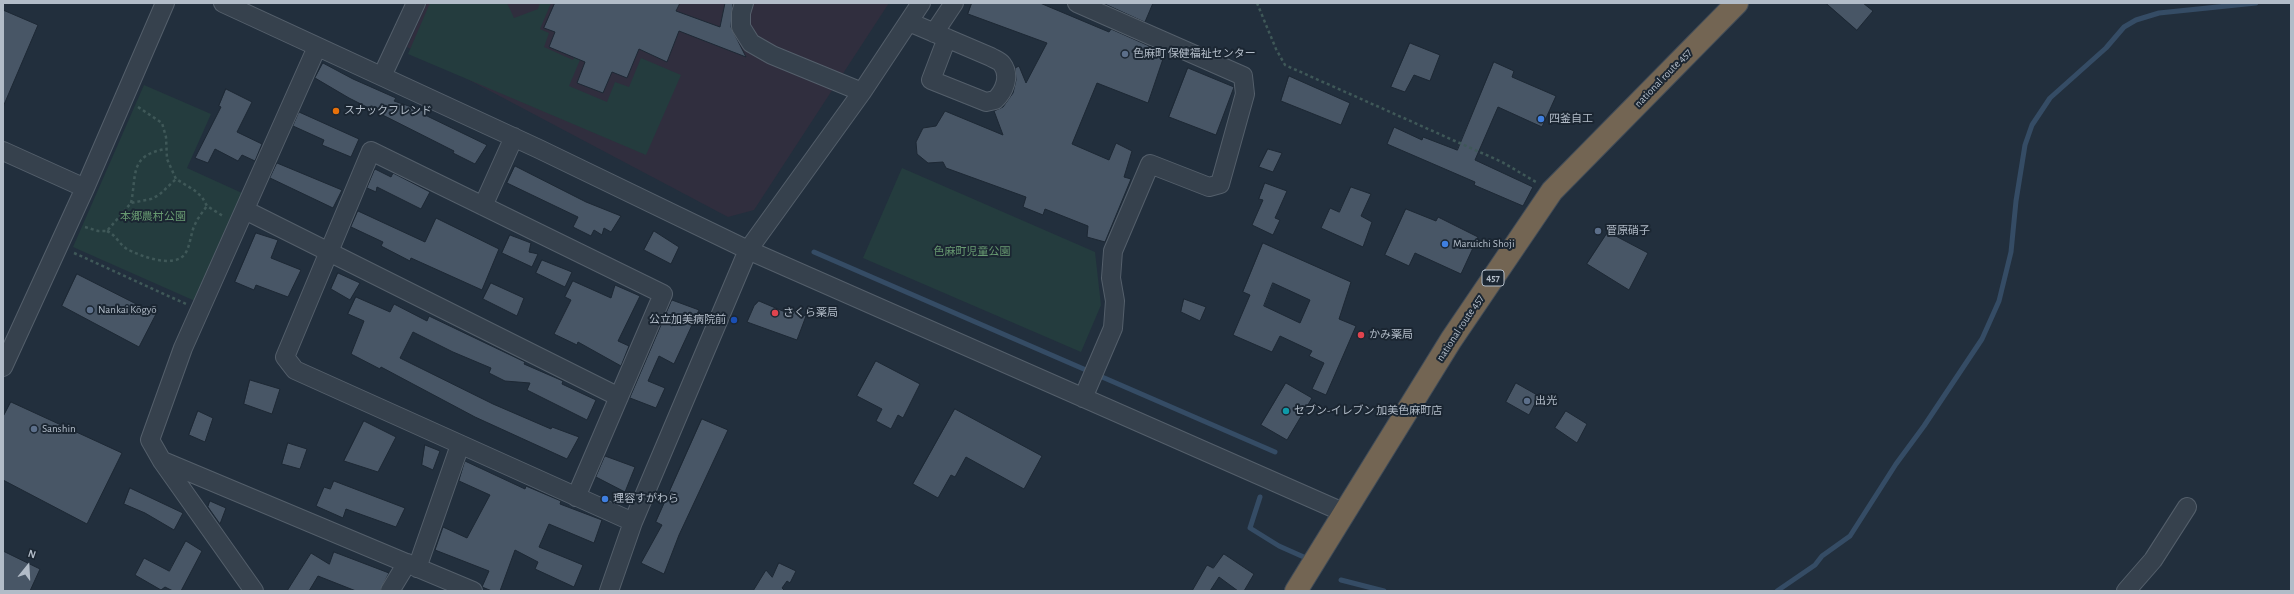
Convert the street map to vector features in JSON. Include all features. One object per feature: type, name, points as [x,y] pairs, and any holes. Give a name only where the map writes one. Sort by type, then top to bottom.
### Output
[{"type":"highway","name":"national route 457","points":[[1296,591],[1451,340],[1552,191],[1737,3]]},
{"type":"street","points":[[3,367],[86,188],[164,3]]},
{"type":"street","points":[[223,3],[514,137],[748,250],[1087,390],[1345,513]]},
{"type":"street","points":[[382,76],[416,3]]},
{"type":"street","points":[[744,3],[741,13],[741,27],[751,43],[772,54],[862,92]]},
{"type":"street","points":[[609,591],[633,522],[748,250],[862,92],[921,3]]},
{"type":"street","points":[[909,22],[941,36],[954,3]]},
{"type":"street","points":[[1077,3],[1244,76],[1245,94],[1220,184],[1209,187],[1150,164],[1113,250],[1111,278],[1115,301],[1113,328],[1087,390]]},
{"type":"street","points":[[246,587],[162,461],[150,440],[183,348],[317,47]]},
{"type":"street","points":[[483,206],[514,137]]},
{"type":"street","points":[[3,151],[86,188]]},
{"type":"street","points":[[576,497],[663,294],[371,151],[327,252],[285,357],[294,370],[460,445],[576,497],[633,522]]},
{"type":"street","points":[[242,218],[327,252],[619,397]]},
{"type":"street","points":[[390,591],[412,566],[460,445]]},
{"type":"street","points":[[162,461],[473,591]]},
{"type":"street","points":[[2126,591],[2153,560],[2187,507]]},
{"type":"path","points":[[1257,3],[1276,50],[1285,65],[1502,162],[1552,191]]},
{"type":"path","points":[[123,100],[141,108],[162,123],[166,137],[166,159],[176,180],[194,190],[202,197],[207,206],[242,218]]},
{"type":"path","points":[[107,231],[131,203],[135,170],[138,161],[146,154],[165,149]]},
{"type":"path","points":[[131,203],[151,200],[176,180]]},
{"type":"path","points":[[70,220],[98,231],[107,231],[115,234],[125,248],[143,256],[166,260],[177,260],[185,254],[192,232],[207,206]]},
{"type":"path","points":[[59,246],[200,311]]},
{"type":"shaded area","points":[[427,3],[889,3],[754,210],[728,217],[407,47]]},
{"type":"green space","points":[[430,3],[507,3],[514,18],[538,9],[540,3],[551,3],[540,29],[549,33],[544,47],[573,60],[576,52],[582,55],[569,86],[607,102],[615,82],[629,87],[641,58],[681,75],[646,155],[408,54]]},
{"type":"green space","name":"本郷農村公園","points":[[144,85],[211,114],[187,168],[242,193],[195,301],[73,247]]},
{"type":"green space","name":"色麻町児童公園","points":[[902,168],[1095,252],[1101,305],[1081,352],[863,258]]},
{"type":"building","points":[[555,3],[680,3],[676,11],[720,27],[725,3],[733,3],[731,27],[746,57],[679,31],[667,62],[639,49],[627,78],[612,72],[603,93],[577,83],[585,62],[549,47],[555,32],[544,28]]},
{"type":"building","points":[[972,3],[1040,3],[1109,32],[1111,29],[1165,53],[1148,103],[1097,83],[1072,144],[1109,160],[1116,143],[1132,151],[1124,177],[1131,179],[1105,242],[1087,237],[1088,226],[1045,209],[1043,215],[1023,207],[1026,197],[946,168],[943,162],[928,163],[917,154],[916,142],[923,128],[936,126],[945,111],[1003,135],[994,111],[1003,107],[1013,93],[1016,80],[1015,68],[1019,66],[1026,83],[1047,43],[968,14]]},
{"type":"building","points":[[1103,3],[1153,3],[1145,22]]},
{"type":"building","points":[[1826,3],[1863,3],[1873,11],[1857,30]]},
{"type":"building","points":[[3,10],[38,25],[3,107]]},
{"type":"building","points":[[1410,43],[1440,55],[1430,81],[1414,75],[1405,92],[1391,87]]},
{"type":"building","points":[[1494,62],[1514,71],[1512,77],[1556,96],[1542,127],[1498,107],[1475,160],[1533,187],[1523,206],[1474,185],[1475,182],[1387,144],[1394,127],[1422,140],[1423,137],[1457,150]]},
{"type":"building","points":[[323,63],[353,79],[396,98],[394,101],[426,112],[425,115],[487,145],[475,164],[453,153],[454,151],[349,98],[315,78]]},
{"type":"building","points":[[1188,68],[1234,87],[1216,135],[1169,117]]},
{"type":"building","points":[[1289,76],[1350,103],[1341,125],[1281,101]]},
{"type":"building","points":[[226,89],[252,102],[237,132],[262,144],[255,161],[242,155],[238,161],[215,149],[208,163],[195,158],[221,107],[219,106]]},
{"type":"building","points":[[299,112],[359,139],[351,157],[322,145],[324,140],[293,126]]},
{"type":"building","points":[[1268,149],[1282,153],[1273,172],[1259,167]]},
{"type":"building","points":[[277,163],[342,190],[333,208],[270,178]]},
{"type":"building","points":[[515,166],[586,202],[621,216],[611,232],[604,228],[602,235],[594,230],[591,236],[573,227],[578,217],[507,183]]},
{"type":"building","points":[[375,169],[391,177],[393,173],[430,192],[421,209],[377,187],[376,192],[367,188]]},
{"type":"building","points":[[1265,183],[1287,191],[1275,218],[1280,220],[1273,235],[1252,225],[1263,200],[1259,199]]},
{"type":"building","points":[[1351,187],[1371,194],[1361,216],[1372,222],[1363,247],[1321,228],[1330,208],[1339,212]]},
{"type":"building","points":[[1406,209],[1436,221],[1438,217],[1478,237],[1461,274],[1415,253],[1409,266],[1385,255]]},
{"type":"building","points":[[358,211],[425,242],[436,218],[499,249],[482,290],[411,258],[410,261],[381,246],[383,242],[351,227]]},
{"type":"building","points":[[654,231],[679,247],[671,264],[644,250]]},
{"type":"building","points":[[1608,232],[1648,253],[1629,290],[1587,264]]},
{"type":"building","points":[[256,233],[278,240],[271,258],[301,270],[288,297],[256,285],[254,290],[235,282]]},
{"type":"building","points":[[510,235],[531,243],[529,252],[538,254],[532,267],[502,253]]},
{"type":"building","points":[[1263,243],[1351,282],[1339,319],[1356,326],[1326,395],[1312,389],[1324,363],[1309,356],[1312,351],[1280,336],[1272,352],[1233,335],[1250,295],[1243,292]],"holes":[[[1273,283],[1310,300],[1300,323],[1264,306]]]},
{"type":"building","points":[[542,260],[572,272],[565,287],[536,273]]},
{"type":"building","points":[[338,273],[360,283],[350,300],[331,289]]},
{"type":"building","points":[[77,274],[156,314],[139,347],[62,306]]},
{"type":"building","points":[[573,281],[611,298],[615,285],[640,296],[618,341],[629,346],[621,366],[578,342],[577,345],[554,334],[571,300],[565,297]]},
{"type":"building","points":[[491,283],[524,298],[517,316],[483,299]]},
{"type":"building","points":[[356,297],[390,312],[394,304],[427,321],[429,316],[525,362],[524,364],[563,381],[562,384],[596,400],[587,420],[527,390],[530,383],[505,381],[489,373],[491,368],[453,352],[413,332],[400,358],[493,404],[551,429],[552,427],[579,437],[567,459],[475,417],[381,367],[380,369],[351,354],[364,321],[348,314]]},
{"type":"building","points":[[1184,299],[1206,307],[1200,321],[1181,312]]},
{"type":"building","points":[[672,300],[699,310],[674,364],[659,356],[648,381],[665,388],[656,408],[630,398]]},
{"type":"building","points":[[759,301],[785,312],[787,308],[806,316],[797,340],[747,322],[754,306]]},
{"type":"building","points":[[876,361],[920,384],[903,418],[898,415],[891,429],[876,421],[882,409],[857,396]]},
{"type":"building","points":[[250,380],[280,389],[272,414],[244,404]]},
{"type":"building","name":"セブン-イレブン 加美色麻町店","points":[[1286,383],[1312,398],[1287,440],[1261,425]]},
{"type":"building","points":[[1516,383],[1539,396],[1529,415],[1506,402]]},
{"type":"building","points":[[11,402],[122,453],[87,524],[3,480],[3,417]]},
{"type":"building","points":[[955,409],[1042,456],[1024,489],[966,457],[955,477],[951,475],[938,498],[913,484]]},
{"type":"building","points":[[198,411],[213,418],[205,442],[189,435]]},
{"type":"building","points":[[1566,411],[1587,424],[1577,443],[1555,428]]},
{"type":"building","points":[[702,419],[728,430],[679,535],[664,574],[641,563],[662,525],[656,522]]},
{"type":"building","points":[[364,421],[396,437],[378,472],[344,461]]},
{"type":"building","points":[[288,443],[307,449],[300,469],[282,464]]},
{"type":"building","points":[[425,445],[440,451],[433,470],[422,465]]},
{"type":"building","points":[[605,456],[635,467],[625,492],[596,477]]},
{"type":"building","points":[[465,461],[525,489],[526,486],[561,501],[560,504],[602,520],[594,543],[549,524],[539,547],[583,565],[574,587],[535,569],[538,562],[515,550],[500,591],[492,591],[482,587],[489,571],[435,550],[443,527],[467,538],[490,495],[459,481]]},
{"type":"building","points":[[334,481],[405,508],[396,527],[346,509],[343,518],[316,506],[324,487],[330,489]]},
{"type":"building","points":[[130,488],[183,513],[174,530],[145,513],[124,504]]},
{"type":"building","points":[[210,501],[226,508],[220,524],[208,507]]},
{"type":"building","points":[[186,541],[202,551],[181,591],[173,591],[165,587],[161,590],[135,575],[144,558],[169,571]]},
{"type":"building","points":[[3,551],[40,569],[30,591],[3,591]]},
{"type":"building","points":[[334,552],[389,573],[380,591],[356,591],[318,576],[309,591],[287,591],[311,553],[329,564]]},
{"type":"building","points":[[1224,554],[1254,574],[1244,591],[1238,591],[1219,577],[1210,591],[1192,591],[1207,565],[1213,568]]},
{"type":"building","points":[[779,563],[796,571],[790,583],[787,581],[782,588],[785,591],[753,591],[766,570],[772,577]]},
{"type":"waterway","points":[[1777,591],[1815,565],[1822,556],[1850,536],[1896,464],[1924,426],[1982,339],[1999,301],[2011,252],[2016,201],[2025,145],[2032,125],[2050,98],[2106,48],[2124,27],[2136,20],[2159,13],[2256,3]]},
{"type":"waterway","points":[[814,252],[1275,452]]},
{"type":"waterway","points":[[1260,497],[1250,528],[1279,546],[1306,558]]},
{"type":"waterway","points":[[1341,580],[1384,591]]},
{"type":"place","name":"色麻町 保健福祉センター","points":[[1125,54]]},
{"type":"place","name":"スナックフレンド","points":[[336,111]]},
{"type":"place","name":"四釜自工","points":[[1541,119]]},
{"type":"place","name":"菅原硝子","points":[[1598,231]]},
{"type":"place","name":"Maruichi Shoji","points":[[1445,244]]},
{"type":"place","name":"Nankai Kōgyō","points":[[90,310]]},
{"type":"place","name":"さくら薬局","points":[[775,313]]},
{"type":"place","name":"公立加美病院前","points":[[734,320]]},
{"type":"place","name":"かみ薬局","points":[[1361,335]]},
{"type":"place","name":"出光","points":[[1527,401]]},
{"type":"place","name":"セブン-イレブン 加美色麻町店","points":[[1286,411]]},
{"type":"place","name":"Sanshin","points":[[34,429]]},
{"type":"place","name":"理容すがわら","points":[[605,499]]}]
